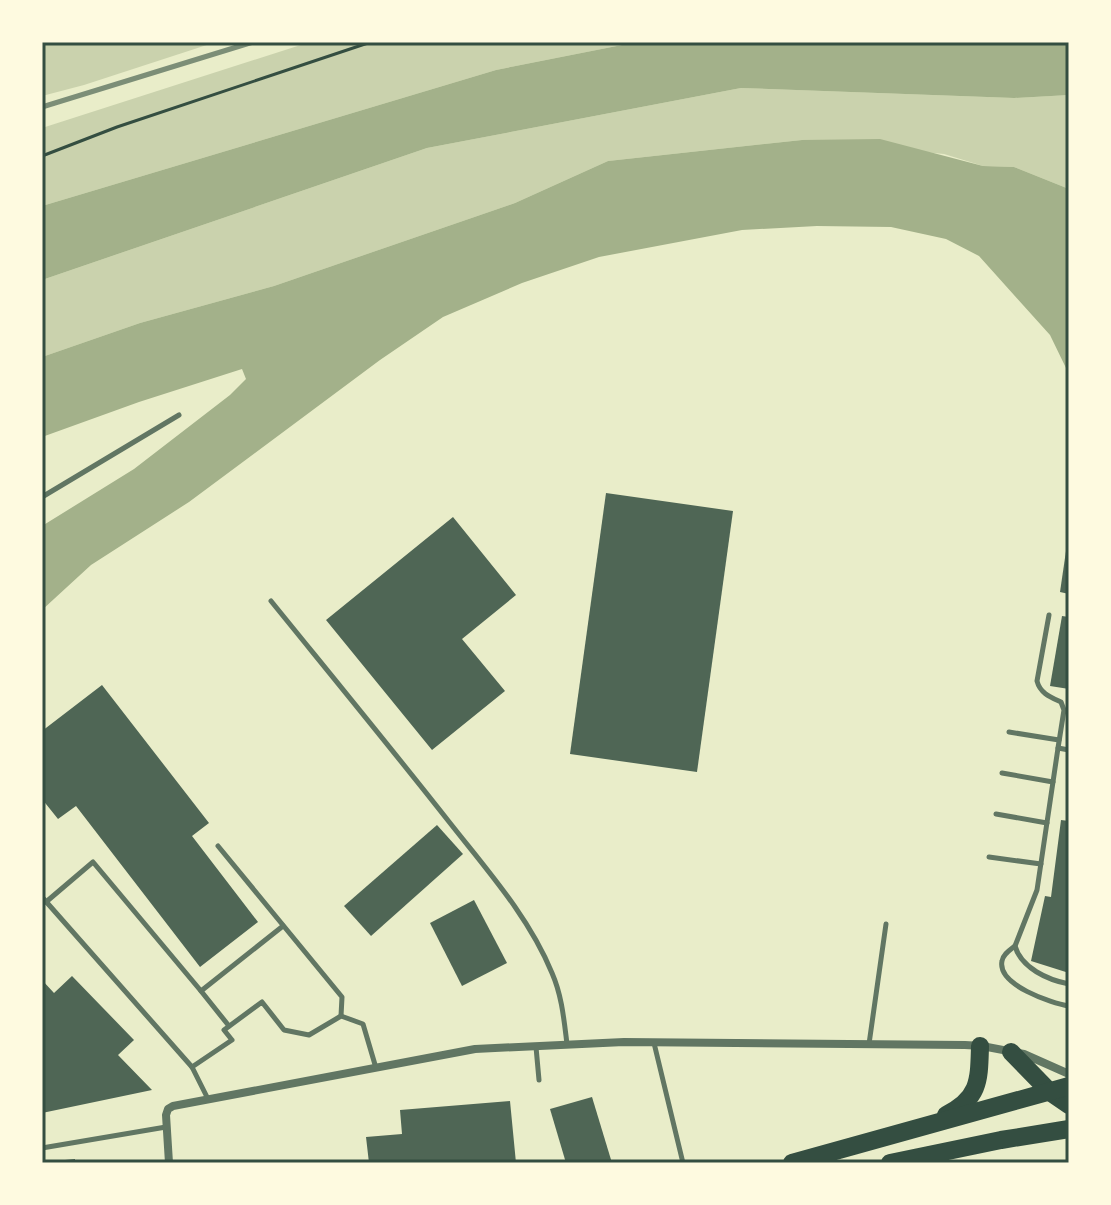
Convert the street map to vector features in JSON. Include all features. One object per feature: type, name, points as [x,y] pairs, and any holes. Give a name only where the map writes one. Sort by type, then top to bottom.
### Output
[{"type":"highway","points":[[922,1127],[952,1112],[970,1098],[977,1087],[980,1046]]},
{"type":"highway","points":[[1011,1052],[1050,1092],[1069,1105]]},
{"type":"highway","points":[[792,1163],[1069,1086]]},
{"type":"highway","points":[[890,1163],[1069,1129]]},
{"type":"street","points":[[169,1163],[168,1109],[475,1049],[654,1043],[980,1046],[1024,1054],[1069,1074]]},
{"type":"lane","points":[[42,497],[179,415]]},
{"type":"lane","points":[[271,601],[519,912],[553,974],[563,1006],[567,1044]]},
{"type":"lane","points":[[1049,615],[1037,681],[1038,687],[1061,702],[1064,710],[1037,890],[1015,946],[1003,956],[1001,964],[1012,981],[1034,996],[1069,1006]]},
{"type":"lane","points":[[1009,732],[1059,740]]},
{"type":"lane","points":[[1058,748],[1069,750]]},
{"type":"lane","points":[[1002,773],[1053,782]]},
{"type":"lane","points":[[996,814],[1047,823]]},
{"type":"lane","points":[[218,846],[342,997],[341,1016]]},
{"type":"lane","points":[[989,857],[1041,864]]},
{"type":"lane","points":[[208,1099],[192,1067],[44,900],[93,862],[229,1026]]},
{"type":"lane","points":[[869,1045],[886,924]]},
{"type":"lane","points":[[201,991],[283,926]]},
{"type":"lane","points":[[1015,946],[1018,955],[1033,970],[1069,984]]},
{"type":"lane","points":[[192,1067],[232,1040],[224,1030],[262,1002],[284,1030],[309,1035],[341,1016]]},
{"type":"lane","points":[[341,1016],[363,1024],[376,1068]]},
{"type":"lane","points":[[654,1043],[683,1163]]},
{"type":"lane","points":[[536,1046],[539,1080]]},
{"type":"lane","points":[[42,1148],[167,1127]]},
{"type":"path","points":[[42,156],[117,127],[371,42]]},
{"type":"shaded area","points":[[42,42],[216,42],[42,96]]},
{"type":"shaded area","points":[[310,42],[637,42],[496,70],[42,206],[42,128]]},
{"type":"shaded area","points":[[637,42],[1069,42],[1069,95],[1014,98],[741,88],[427,148],[42,280],[42,206],[496,70]]},
{"type":"shaded area","points":[[741,88],[1014,98],[1069,95],[1069,189],[1014,167],[983,166],[944,154],[802,140],[608,161],[515,203],[274,286],[140,323],[42,357],[42,280],[427,148]]},
{"type":"shaded area","points":[[880,139],[983,166],[1014,167],[1069,189],[1069,369],[1050,335],[979,256],[946,239],[891,227],[817,226],[742,230],[599,257],[522,283],[443,317],[189,502],[91,565],[42,610],[42,526],[134,469],[230,395],[246,379],[242,369],[42,437],[42,357],[140,323],[274,286],[515,203],[608,161],[802,140]]},
{"type":"building","points":[[606,493],[733,511],[697,772],[570,754]]},
{"type":"building","points":[[453,517],[516,595],[462,639],[505,691],[432,750],[326,620]]},
{"type":"building","points":[[1066,551],[1069,551],[1069,594],[1060,592]]},
{"type":"building","points":[[1062,616],[1069,617],[1069,689],[1050,686]]},
{"type":"building","points":[[102,685],[209,823],[192,836],[258,922],[200,967],[76,806],[58,819],[42,799],[42,731]]},
{"type":"building","points":[[1061,820],[1069,821],[1069,973],[1031,961],[1045,896],[1051,897]]},
{"type":"building","points":[[437,825],[463,854],[371,936],[344,906]]},
{"type":"building","points":[[474,900],[507,963],[462,986],[430,923]]},
{"type":"building","points":[[72,976],[134,1040],[118,1055],[152,1090],[42,1113],[42,980],[54,993]]},
{"type":"building","points":[[592,1097],[612,1163],[566,1163],[550,1109]]},
{"type":"building","points":[[510,1101],[516,1163],[369,1163],[366,1137],[402,1134],[400,1110]]},
{"type":"building","points":[[75,1159],[75,1163],[55,1163],[55,1161]]},
{"type":"railway","points":[[42,107],[253,42]]}]
